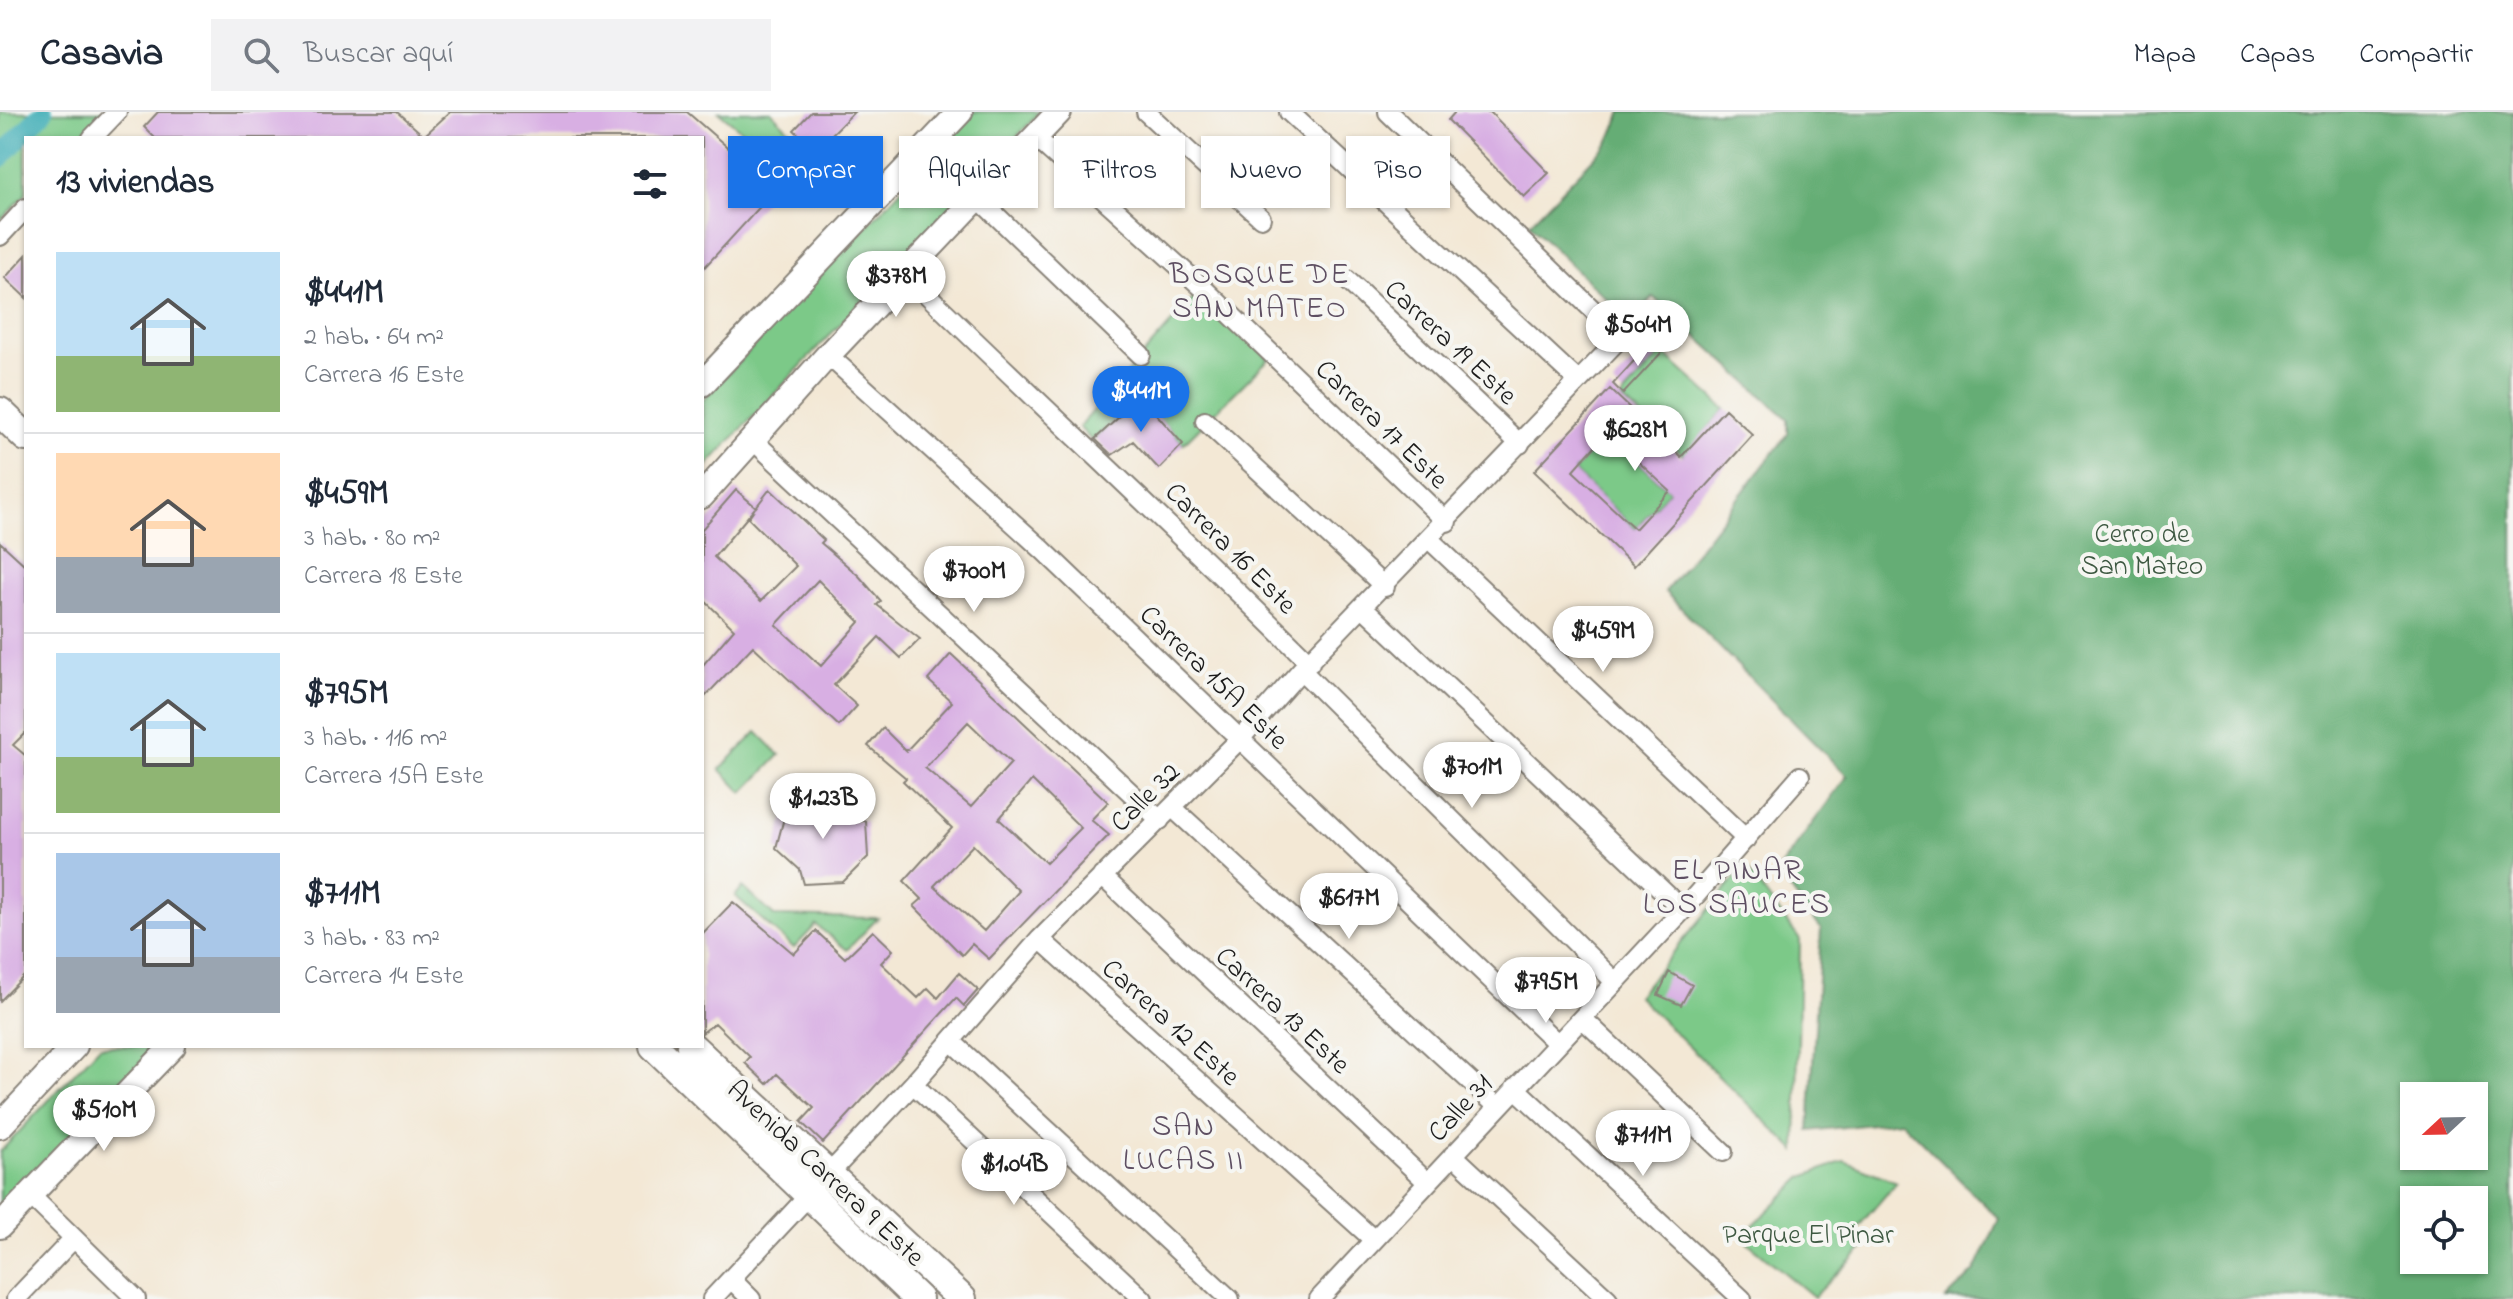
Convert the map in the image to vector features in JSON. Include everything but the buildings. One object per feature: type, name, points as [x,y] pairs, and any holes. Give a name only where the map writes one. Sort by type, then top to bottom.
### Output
[{"type":"main road","points":[[0,412],[24,435]]},
{"type":"main road","name":"Avenida Carrera 9 Este","points":[[656,1048],[918,1299]]},
{"type":"main road","name":"Avenida Carrera 9 Este","points":[[693,1048],[962,1299]]},
{"type":"street","points":[[94,136],[117,112]]},
{"type":"street","points":[[704,382],[960,112]]},
{"type":"street","points":[[1036,136],[1059,112]]},
{"type":"street","points":[[1146,112],[1261,218]]},
{"type":"street","points":[[1289,112],[1578,381]]},
{"type":"street","name":"Calle 32","points":[[712,1299],[913,1084],[1040,939],[1240,739],[1305,666],[1385,587],[1621,337],[1388,112]]},
{"type":"street","name":"Carrera 17 Este","points":[[1038,140],[1203,288],[1447,522]]},
{"type":"street","points":[[704,494],[755,442],[828,355],[969,208]]},
{"type":"street","points":[[988,208],[1141,355]]},
{"type":"street","points":[[0,236],[24,210]]},
{"type":"street","name":"Carrera 16 Este","points":[[906,274],[1071,435],[1137,492],[1614,981]]},
{"type":"street","name":"Carrera 19 Este","points":[[1346,279],[1520,444]]},
{"type":"street","name":"Carrera 15A Este","points":[[828,355],[1043,550],[1557,1043]]},
{"type":"street","points":[[1205,421],[1385,587]]},
{"type":"street","points":[[755,442],[1166,814],[1497,1106]]},
{"type":"street","points":[[1430,540],[1746,839]]},
{"type":"street","points":[[1364,608],[1683,910]]},
{"type":"street","name":"Calle 31","points":[[1319,1299],[1683,910],[1800,776]]},
{"type":"street","name":"Carrera 13 Este","points":[[1102,876],[1427,1182]]},
{"type":"street","name":"Carrera 12 Este","points":[[1040,939],[1374,1240]]},
{"type":"street","points":[[1582,1018],[1723,1152]]},
{"type":"street","points":[[951,1041],[1230,1299]]},
{"type":"street","points":[[0,1126],[73,1048]]},
{"type":"street","points":[[0,1226],[171,1048]]},
{"type":"street","points":[[913,1084],[1143,1299]]},
{"type":"street","points":[[1515,1088],[1742,1299]]},
{"type":"street","points":[[1453,1155],[1608,1299]]},
{"type":"street","points":[[30,1195],[136,1299]]},
{"type":"street","points":[[16,1299],[74,1238]]},
{"type":"street","points":[[731,1279],[751,1299]]},
{"type":"green space","points":[[0,112],[102,112],[80,136],[24,136],[24,196],[0,221]]},
{"type":"green space","points":[[719,112],[771,112],[796,136],[748,136]]},
{"type":"green space","points":[[974,112],[1040,112],[1017,136],[951,136]]},
{"type":"green space","name":"Cerro de San Mateo","points":[[1622,112],[2513,112],[2513,1299],[1946,1299],[1975,1271],[1999,1219],[1901,1121],[1809,1131],[1821,929],[1777,872],[1847,776],[1665,592],[1788,434],[1788,419],[1653,297],[1629,321],[1529,224],[1608,143]]},
{"type":"green space","points":[[899,192],[899,208],[950,208],[704,469],[704,399]]},
{"type":"green space","name":"BOSQUE DE SAN MATEO","points":[[1200,291],[1269,359],[1183,444],[1141,398],[1092,441],[1079,427]]},
{"type":"green space","points":[[1662,352],[1725,409],[1684,456],[1621,398]]},
{"type":"green space","points":[[1607,433],[1670,491],[1635,529],[1573,471]]},
{"type":"green space","points":[[757,732],[780,755],[743,793],[720,769]]},
{"type":"green space","name":"Parque El Pinar","points":[[1745,866],[1800,940],[1796,1151],[1637,996]]},
{"type":"green space","points":[[743,887],[774,916],[878,918],[847,950],[816,925],[794,948],[735,896]]},
{"type":"green space","points":[[98,1048],[155,1048],[0,1210],[0,1152]]},
{"type":"green space","name":"Parque El Pinar","points":[[1844,1161],[1897,1182],[1851,1235],[1864,1248],[1814,1297],[1741,1237],[1803,1177]]},
{"type":"waterway","points":[[0,158],[43,112]]},
{"type":"district","name":"BOSQUE DE SAN MATEO","points":[[1260,290]]},
{"type":"district","name":"EL PINAR LOS SAUCES","points":[[1737,886]]},
{"type":"district","name":"SAN LUCAS II","points":[[1184,1142]]}]
